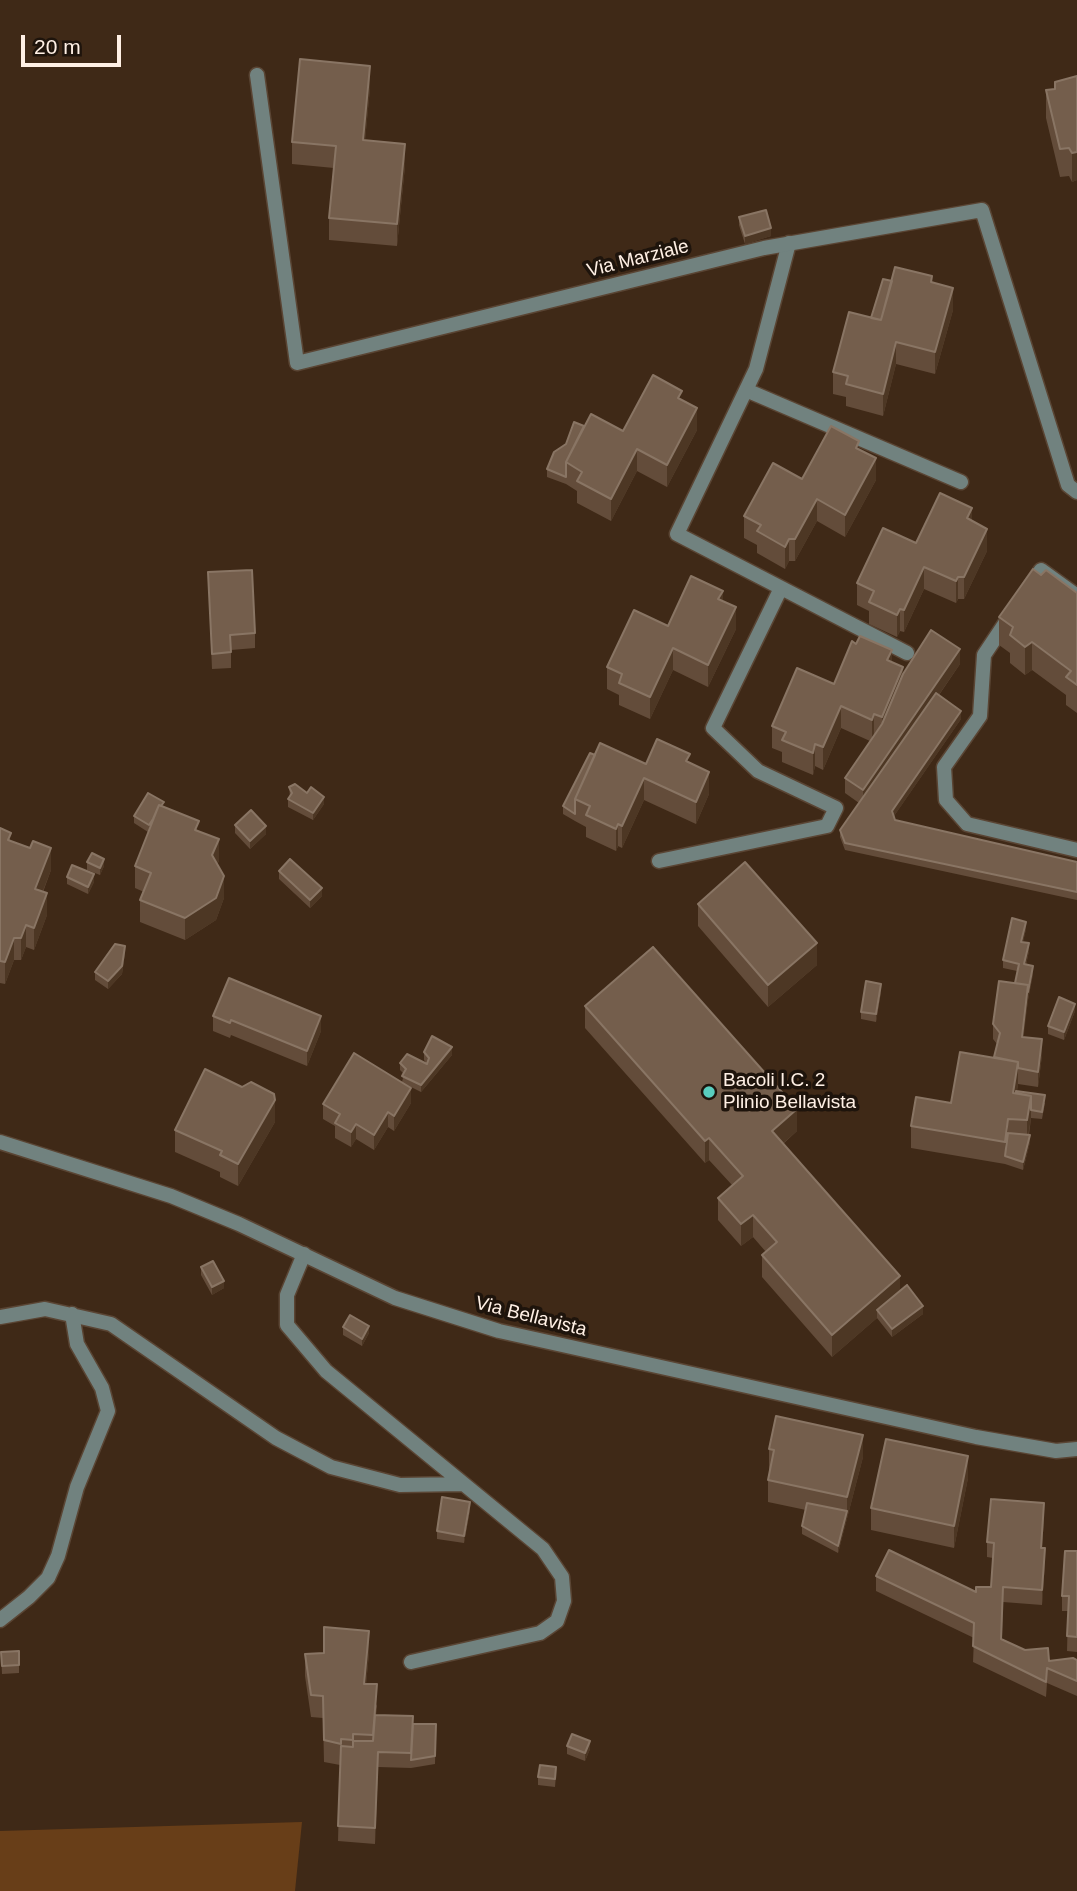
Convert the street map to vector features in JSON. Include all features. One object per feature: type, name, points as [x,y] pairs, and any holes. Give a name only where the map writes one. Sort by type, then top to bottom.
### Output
[{"type":"street","name":"Via Marziale","points":[[257,75],[297,363],[789,243],[982,210],[1068,485],[1077,492]]},
{"type":"street","points":[[789,243],[756,369],[677,534],[907,653]]},
{"type":"street","points":[[746,390],[961,482]]},
{"type":"street","points":[[1077,596],[1041,570],[984,655],[980,716],[944,767],[946,800],[967,824],[1077,850]]},
{"type":"street","points":[[659,861],[827,827],[836,808],[758,771],[713,728],[781,588]]},
{"type":"street","name":"Via Bellavista","points":[[0,1142],[171,1196],[304,1254],[395,1298],[499,1331],[976,1437],[1056,1451],[1077,1449]]},
{"type":"street","points":[[304,1254],[287,1296],[287,1325],[326,1371],[543,1549],[562,1577],[564,1601],[557,1621],[540,1633],[411,1662]]},
{"type":"street","points":[[0,1317],[45,1309],[111,1324],[276,1438],[331,1467],[400,1485],[462,1484]]},
{"type":"street","points":[[0,1620],[48,1578],[58,1556],[77,1487],[108,1410],[102,1388],[77,1344],[72,1314]]},
{"type":"shaded area","points":[[302,1822],[295,1891],[0,1891],[0,1831]]},
{"type":"building","points":[[300,59],[370,66],[363,140],[405,144],[397,224],[329,218],[336,146],[292,142]]},
{"type":"building","points":[[1077,76],[1077,152],[1072,153],[1069,148],[1060,149],[1046,90],[1055,89],[1055,82]]},
{"type":"building","points":[[766,210],[771,228],[745,236],[739,217]]},
{"type":"building","points":[[895,267],[932,276],[931,282],[953,288],[935,352],[896,342],[883,394],[846,384],[848,376],[833,372],[849,312],[881,320]]},
{"type":"building","points":[[883,279],[892,281],[881,320],[871,318]]},
{"type":"building","points":[[653,375],[682,391],[678,398],[697,408],[667,465],[637,449],[611,499],[577,481],[582,472],[566,462],[591,414],[623,431]]},
{"type":"building","points":[[574,422],[584,426],[566,462],[566,477],[547,469],[554,452],[566,444]]},
{"type":"building","points":[[831,426],[859,441],[856,448],[876,458],[845,515],[817,499],[795,539],[789,539],[785,547],[757,531],[761,525],[744,516],[773,463],[802,479]]},
{"type":"building","points":[[940,493],[972,508],[967,518],[987,529],[964,577],[958,577],[956,581],[924,567],[904,610],[900,609],[897,615],[869,602],[874,591],[857,583],[883,528],[916,543]]},
{"type":"building","points":[[1033,569],[1041,575],[1046,570],[1077,593],[1077,685],[1066,677],[1071,671],[1032,642],[1025,647],[1010,635],[1013,627],[999,617]]},
{"type":"building","points":[[252,570],[255,633],[230,635],[231,652],[212,654],[208,572]]},
{"type":"building","points":[[691,576],[723,591],[718,599],[736,607],[708,665],[673,648],[650,697],[619,683],[622,674],[607,667],[634,610],[668,626]]},
{"type":"building","points":[[931,630],[960,649],[863,790],[845,778],[882,724],[903,674]]},
{"type":"building","points":[[860,636],[892,650],[887,660],[903,667],[882,717],[874,714],[872,720],[841,706],[823,747],[815,744],[813,753],[782,740],[786,732],[772,726],[797,668],[834,684],[852,641],[856,644]]},
{"type":"building","points":[[936,693],[961,711],[892,811],[895,820],[1077,862],[1077,892],[845,843],[840,830]]},
{"type":"building","points":[[657,739],[690,754],[686,761],[709,772],[696,802],[644,778],[622,826],[618,824],[616,829],[586,815],[590,806],[575,799],[600,743],[646,764]]},
{"type":"building","points":[[590,753],[595,755],[575,799],[575,814],[563,806]]},
{"type":"building","points":[[295,784],[307,793],[311,787],[324,797],[313,813],[288,799],[292,793],[289,787]]},
{"type":"building","points":[[148,793],[164,802],[159,805],[149,825],[134,816]]},
{"type":"building","points":[[159,805],[199,821],[195,830],[219,839],[212,855],[224,876],[216,898],[185,918],[140,900],[151,873],[135,866]]},
{"type":"building","points":[[251,810],[266,826],[250,841],[235,825]]},
{"type":"building","points":[[0,828],[11,833],[8,840],[30,848],[33,841],[51,848],[35,889],[47,893],[34,928],[26,925],[21,938],[14,938],[5,962],[0,961]]},
{"type":"building","points":[[92,853],[104,859],[100,868],[87,862]]},
{"type":"building","points":[[290,859],[322,888],[310,900],[279,871]]},
{"type":"building","points":[[745,862],[817,943],[768,985],[698,904]]},
{"type":"building","points":[[72,865],[94,874],[88,887],[67,877]]},
{"type":"building","points":[[1012,918],[1026,922],[1021,942],[1029,943],[1024,964],[1033,966],[1028,992],[1028,985],[1015,983],[1019,964],[1003,960]]},
{"type":"building","points":[[115,944],[125,946],[122,966],[108,981],[95,972]]},
{"type":"building","points":[[653,947],[797,1109],[772,1131],[900,1276],[832,1335],[762,1255],[777,1242],[753,1215],[741,1224],[718,1198],[743,1176],[709,1138],[705,1141],[585,1006]]},
{"type":"building","points":[[229,978],[321,1016],[307,1051],[231,1020],[230,1023],[213,1016]]},
{"type":"building","points":[[866,981],[881,984],[876,1014],[861,1012]]},
{"type":"building","points":[[999,981],[1028,985],[1022,1037],[1042,1039],[1038,1072],[1018,1068],[1018,1062],[994,1057],[1000,1033],[993,1024]]},
{"type":"building","points":[[1059,997],[1075,1004],[1064,1032],[1048,1026]]},
{"type":"building","points":[[432,1036],[452,1047],[421,1085],[402,1076],[406,1069],[400,1063],[407,1054],[427,1064],[429,1058],[424,1052]]},
{"type":"building","points":[[960,1052],[1018,1062],[1013,1093],[1031,1096],[1027,1120],[1008,1119],[1005,1142],[911,1126],[916,1097],[951,1103]]},
{"type":"building","points":[[354,1053],[411,1088],[394,1116],[388,1112],[374,1135],[356,1124],[351,1132],[335,1123],[340,1114],[323,1104]]},
{"type":"building","points":[[205,1069],[242,1087],[251,1082],[274,1094],[275,1100],[238,1164],[220,1155],[222,1151],[175,1130]]},
{"type":"building","points":[[1016,1091],[1045,1095],[1042,1112],[1031,1110],[1031,1096]]},
{"type":"building","points":[[1008,1133],[1030,1135],[1023,1162],[1005,1156]]},
{"type":"building","points":[[213,1261],[224,1281],[212,1287],[201,1267]]},
{"type":"building","points":[[907,1285],[923,1306],[892,1329],[877,1310]]},
{"type":"building","points":[[350,1315],[369,1326],[362,1339],[343,1327]]},
{"type":"building","points":[[776,1416],[863,1435],[847,1497],[768,1480],[774,1450],[769,1449]]},
{"type":"building","points":[[886,1439],[968,1456],[954,1526],[871,1508]]},
{"type":"building","points":[[442,1497],[470,1502],[464,1536],[437,1531]]},
{"type":"building","points":[[991,1499],[1044,1503],[1042,1590],[1003,1587],[1001,1639],[1025,1650],[1048,1648],[1049,1661],[1073,1658],[1077,1660],[1077,1681],[1047,1668],[1046,1682],[973,1646],[974,1623],[876,1576],[889,1550],[976,1592],[976,1587],[991,1587],[994,1543],[987,1542]]},
{"type":"building","points":[[807,1503],[847,1511],[838,1546],[802,1526]]},
{"type":"building","points":[[1065,1551],[1077,1551],[1077,1637],[1067,1636],[1069,1596],[1062,1596]]},
{"type":"building","points":[[324,1627],[369,1631],[364,1684],[377,1684],[373,1735],[353,1734],[353,1740],[341,1739],[341,1744],[324,1740],[323,1696],[311,1695],[305,1654],[324,1653]]},
{"type":"building","points":[[19,1651],[19,1665],[2,1666],[1,1652]]},
{"type":"building","points":[[375,1715],[413,1716],[411,1753],[378,1752],[375,1828],[338,1826],[341,1746],[353,1747],[353,1741],[373,1741]]},
{"type":"building","points":[[413,1724],[436,1724],[435,1756],[411,1760]]},
{"type":"building","points":[[572,1734],[590,1741],[585,1753],[567,1746]]},
{"type":"building","points":[[540,1765],[556,1767],[555,1779],[538,1777]]},
{"type":"place","name":"Bacoli I.C. 2 Plinio Bellavista","points":[[709,1092]]}]
